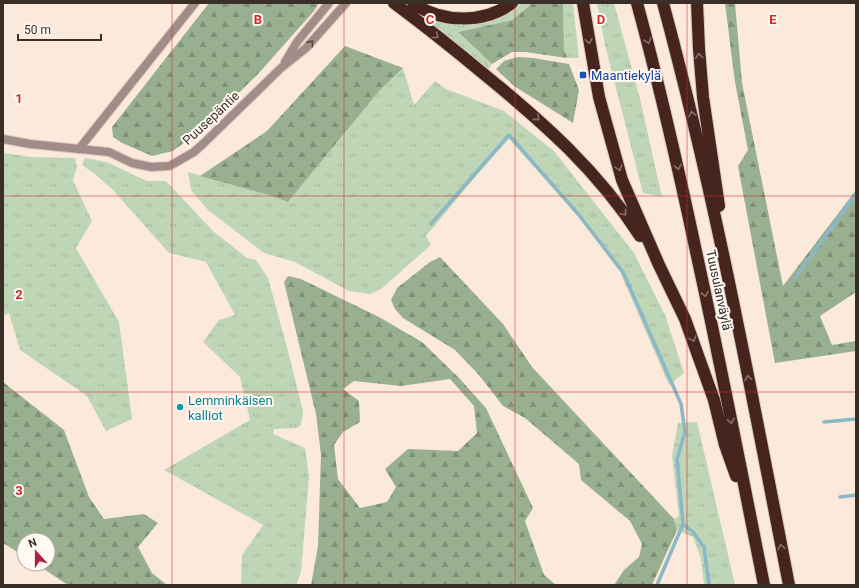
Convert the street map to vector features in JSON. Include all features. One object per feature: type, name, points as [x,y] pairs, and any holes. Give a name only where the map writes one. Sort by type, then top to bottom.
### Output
[{"type":"highway","points":[[394,3],[466,59],[550,129],[577,156],[604,187],[633,224],[659,265]]},
{"type":"highway","points":[[413,3],[432,13],[448,17],[461,18],[479,17],[493,13],[512,3]]},
{"type":"highway","points":[[583,3],[599,97],[622,180],[685,320],[714,400],[725,445],[750,515]]},
{"type":"highway","name":"Tuusulanväylä","points":[[637,3],[674,147],[712,324],[764,585]]},
{"type":"highway","name":"Tuusulanväylä","points":[[664,3],[694,125],[733,303],[789,585]]},
{"type":"highway","points":[[697,3],[703,97],[733,303]]},
{"type":"street","points":[[79,149],[195,3]]},
{"type":"street","name":"Puusepäntie","points":[[281,68],[297,42],[329,3]]},
{"type":"street","name":"Puusepäntie","points":[[3,139],[109,152],[142,166],[169,166],[194,152],[204,143],[281,68],[306,48],[346,3]]},
{"type":"green space","points":[[209,3],[319,3],[314,11],[258,74],[202,129],[173,151],[152,156],[122,143],[113,137],[112,127]]},
{"type":"green space","points":[[518,3],[533,3],[512,20],[458,32],[492,64],[488,70],[422,20],[426,16],[450,22],[512,8]]},
{"type":"green space","points":[[533,3],[563,3],[564,49],[567,58],[525,52],[512,52],[492,64],[458,32],[512,20]]},
{"type":"green space","points":[[563,3],[573,3],[579,58],[567,58],[564,49]]},
{"type":"green space","points":[[597,3],[614,3],[639,95],[662,197],[643,193],[605,45]]},
{"type":"green space","points":[[725,3],[735,3],[742,83],[783,286],[856,190],[856,292],[820,316],[832,345],[856,341],[856,351],[775,363],[738,166],[748,150],[735,82]]},
{"type":"green space","points":[[345,46],[403,68],[380,90],[288,202],[272,196],[200,176],[267,131]]},
{"type":"green space","points":[[518,57],[569,64],[579,90],[573,123],[514,86],[496,69],[504,61]]},
{"type":"green space","points":[[403,68],[414,105],[435,81],[446,89],[504,111],[554,151],[634,253],[665,315],[684,373],[669,385],[620,272],[577,215],[509,139],[426,236],[431,245],[381,289],[370,294],[349,291],[295,262],[264,253],[208,210],[191,190],[188,172],[288,202],[380,90]]},
{"type":"green space","points":[[3,153],[32,157],[75,158],[77,167],[73,180],[92,221],[76,248],[119,322],[132,419],[106,431],[87,396],[20,350],[9,313],[3,316]]},
{"type":"green space","points":[[85,158],[107,162],[148,181],[166,181],[214,232],[247,258],[256,260],[268,278],[303,411],[301,425],[297,428],[274,429],[273,434],[305,448],[309,477],[301,572],[296,585],[241,585],[242,555],[263,525],[164,470],[250,420],[240,377],[203,342],[219,320],[235,315],[206,262],[169,253],[112,189],[82,165]]},
{"type":"green space","points":[[440,257],[503,324],[532,367],[674,519],[677,530],[652,585],[614,585],[624,570],[639,557],[642,544],[630,521],[581,480],[579,464],[525,418],[503,406],[479,375],[455,350],[403,318],[395,309],[391,300],[397,288],[430,262]]},
{"type":"green space","points":[[288,276],[301,279],[379,317],[422,342],[459,378],[486,408],[533,508],[525,521],[544,575],[556,585],[311,585],[318,546],[321,455],[316,414],[284,282]],"holes":[[[450,379],[474,406],[477,433],[458,451],[408,449],[385,469],[396,487],[387,502],[360,508],[338,479],[334,445],[343,432],[360,422],[359,401],[343,389],[354,381],[401,386]]]},
{"type":"green space","points":[[3,382],[64,430],[89,497],[104,519],[144,514],[158,523],[138,547],[152,573],[167,585],[68,585],[48,572],[56,572],[56,532],[16,532],[16,551],[3,543]]},
{"type":"green space","points":[[697,422],[735,585],[704,585],[701,559],[693,537],[677,530],[674,519],[679,516],[672,456],[678,423]]},
{"type":"waterway","points":[[431,224],[509,135],[579,215],[623,272],[681,404],[685,432],[677,459],[683,524],[693,532],[704,547],[709,585]]},
{"type":"waterway","points":[[795,278],[856,194]]},
{"type":"waterway","points":[[824,422],[856,419]]},
{"type":"waterway","points":[[840,497],[856,495]]},
{"type":"waterway","points":[[657,585],[683,524]]},
{"type":"place","name":"Maantiekylä","points":[[583,75]]},
{"type":"place","name":"Lemminkäisen kalliot","points":[[180,407]]}]
